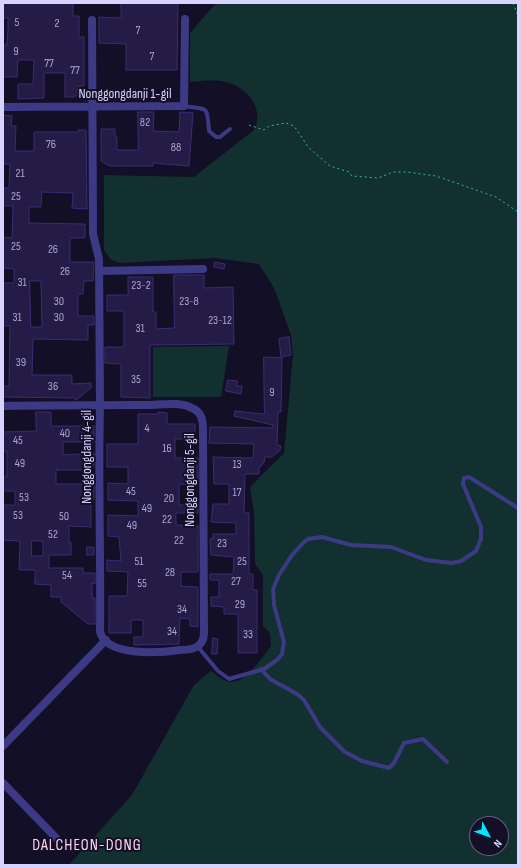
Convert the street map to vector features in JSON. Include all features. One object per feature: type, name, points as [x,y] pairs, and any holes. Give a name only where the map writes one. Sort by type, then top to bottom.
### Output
[{"type":"street","name":"Nonggongdanji 1-gil","points":[[3,107],[184,106],[184,19]]},
{"type":"street","name":"Nonggongdanji 4-gil","points":[[92,20],[93,234],[99,259],[100,632],[106,640]]},
{"type":"street","points":[[99,271],[203,270]]},
{"type":"street","points":[[3,406],[100,405]]},
{"type":"street","name":"Nonggongdanji 5-gil","points":[[100,405],[185,405],[196,410],[202,418],[204,633],[203,641],[198,647]]},
{"type":"street","points":[[3,746],[106,640],[122,648],[146,653],[165,653],[198,647]]},
{"type":"street","points":[[3,783],[58,840]]},
{"type":"lane","points":[[184,106],[202,107],[208,113],[210,131],[216,137],[220,137],[230,129]]},
{"type":"lane","points":[[198,647],[218,671],[229,679],[261,669],[276,660],[284,650],[284,642],[274,605],[273,589],[279,575],[303,542],[314,537],[322,537],[351,545],[391,547],[426,560],[456,563],[465,559],[476,551],[482,539],[479,521],[463,484],[464,478],[469,477],[518,508]]},
{"type":"lane","points":[[261,669],[270,679],[300,697],[309,707],[320,727],[350,756],[362,761],[389,768],[394,763],[404,743],[423,739],[447,762]]},
{"type":"path","points":[[513,3],[518,16]]},
{"type":"path","points":[[249,125],[264,130],[269,126],[281,124],[294,126],[310,148],[330,166],[348,172],[352,176],[378,178],[393,172],[407,172],[436,176],[496,197],[518,212]]},
{"type":"green space","points":[[216,3],[518,3],[518,865],[69,865],[132,795],[194,685],[211,671],[224,680],[231,682],[238,681],[245,677],[257,665],[271,646],[270,633],[263,626],[263,575],[255,564],[254,512],[250,487],[284,453],[293,355],[291,335],[274,288],[259,264],[214,258],[120,263],[111,260],[104,250],[104,175],[194,177],[254,130],[257,122],[255,105],[251,98],[238,86],[221,81],[190,82],[190,33]]},
{"type":"green space","points":[[229,346],[221,397],[153,397],[153,347]]},
{"type":"building","points":[[3,3],[73,3],[73,16],[79,16],[79,37],[84,37],[84,86],[78,86],[78,95],[74,97],[65,97],[65,73],[44,73],[44,98],[18,99],[18,84],[33,84],[34,60],[18,60],[17,77],[3,77],[3,45],[7,45],[8,18],[3,18]]},
{"type":"building","points":[[121,3],[178,3],[177,70],[126,70],[126,44],[99,43],[99,17],[121,18]]},
{"type":"building","points":[[120,90],[138,90],[138,99],[120,99]]},
{"type":"building","points":[[138,112],[154,112],[153,131],[179,132],[180,112],[193,113],[189,166],[153,163],[153,166],[110,166],[101,161],[101,129],[115,129],[115,137],[117,137],[117,150],[138,150]]},
{"type":"building","points":[[3,115],[12,116],[11,126],[16,126],[15,151],[34,151],[34,132],[78,132],[78,130],[86,130],[87,209],[72,208],[73,193],[42,192],[41,207],[29,207],[29,223],[85,224],[85,238],[70,238],[70,262],[94,262],[93,281],[84,281],[83,294],[78,294],[78,316],[94,316],[94,325],[88,325],[88,340],[33,339],[32,375],[72,375],[72,384],[91,383],[91,388],[76,400],[74,398],[3,397],[3,386],[9,386],[10,326],[3,326],[3,283],[14,283],[14,269],[3,268],[3,237],[12,238],[13,206],[3,206],[3,188],[9,188],[10,164],[3,164]],"holes":[[[30,281],[41,281],[42,327],[31,327]]]},
{"type":"building","points":[[215,262],[225,264],[224,269],[214,267]]},
{"type":"building","points":[[174,275],[204,275],[204,288],[233,287],[234,344],[150,345],[150,398],[121,397],[121,364],[105,363],[105,347],[124,347],[124,311],[107,311],[107,295],[128,295],[128,277],[153,277],[153,312],[156,312],[156,329],[174,328]]},
{"type":"building","points":[[289,337],[291,355],[281,357],[279,339]]},
{"type":"building","points":[[264,357],[282,358],[281,412],[278,412],[277,445],[281,446],[280,450],[272,457],[265,457],[264,463],[259,468],[259,474],[245,474],[244,513],[249,513],[249,574],[253,574],[253,590],[257,590],[257,653],[238,653],[238,614],[224,614],[224,607],[211,606],[211,597],[219,597],[219,580],[210,580],[210,574],[233,574],[234,557],[211,555],[210,539],[213,539],[213,534],[236,534],[236,523],[211,522],[213,504],[229,504],[229,484],[214,484],[213,457],[253,458],[254,444],[209,443],[210,427],[272,428],[273,425],[234,416],[235,411],[264,414]]},
{"type":"building","points":[[228,380],[237,381],[237,386],[242,386],[241,394],[226,391]]},
{"type":"building","points":[[36,412],[51,412],[51,426],[94,426],[94,442],[63,442],[63,455],[94,453],[94,466],[85,466],[85,470],[56,470],[56,484],[94,484],[94,498],[91,498],[91,527],[69,526],[71,555],[49,555],[49,568],[83,568],[83,573],[95,573],[95,584],[92,583],[92,598],[95,598],[95,624],[88,624],[61,602],[61,597],[51,597],[51,585],[35,584],[35,570],[19,570],[20,541],[3,540],[3,505],[15,505],[15,491],[3,491],[3,477],[7,477],[7,451],[3,451],[3,432],[36,431]],"holes":[[[32,541],[43,541],[43,556],[32,556]]]},
{"type":"building","points":[[158,412],[167,413],[167,424],[195,424],[195,439],[175,439],[175,458],[198,458],[198,485],[179,484],[179,505],[198,505],[198,513],[176,513],[176,525],[198,526],[198,572],[181,572],[181,586],[198,587],[198,627],[190,626],[190,619],[180,618],[179,644],[134,645],[134,637],[143,637],[143,620],[131,620],[131,633],[109,633],[109,596],[127,596],[128,572],[107,571],[107,560],[121,561],[119,537],[108,536],[108,515],[138,516],[138,501],[108,500],[108,483],[128,484],[128,467],[107,467],[107,444],[138,444],[138,414],[158,414]]},
{"type":"building","points":[[87,547],[94,547],[94,555],[87,555]]},
{"type":"building","points":[[213,638],[218,639],[217,654],[212,654]]},
{"type":"district","name":"DALCHEON-DONG","points":[[87,846]]}]
